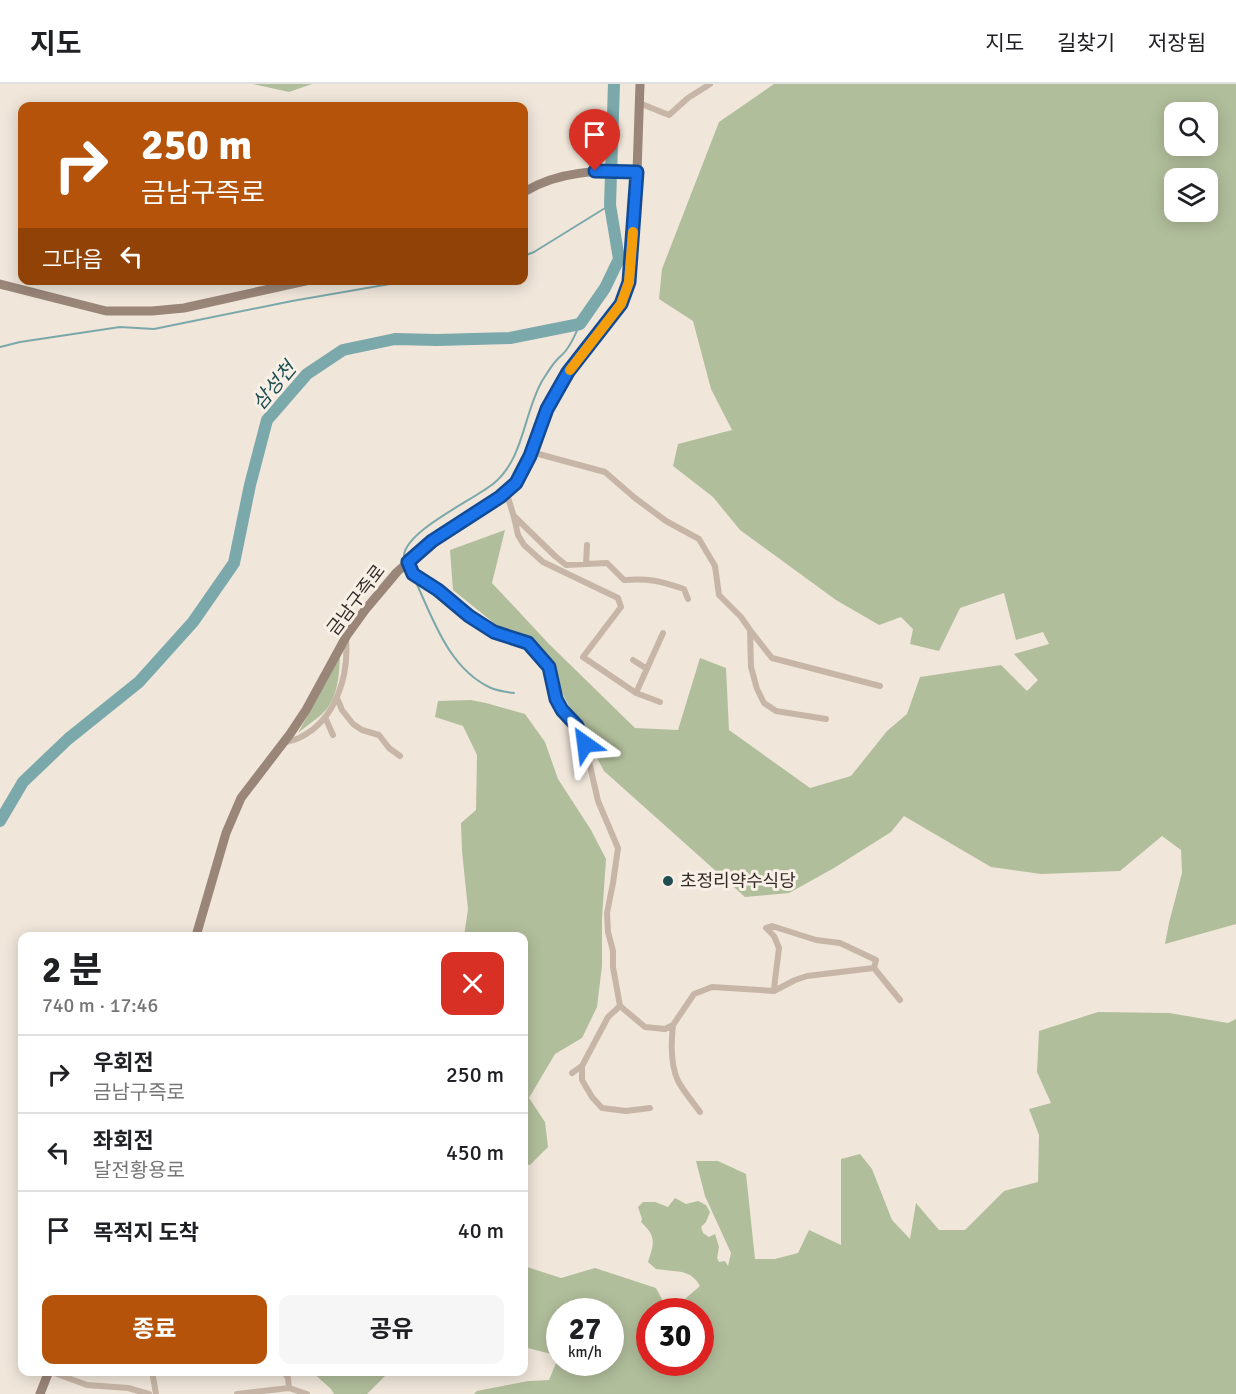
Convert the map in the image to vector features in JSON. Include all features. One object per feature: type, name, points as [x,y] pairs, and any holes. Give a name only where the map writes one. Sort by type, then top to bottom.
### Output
[{"type":"main road","name":"금남구즉로","points":[[197,932],[226,833],[241,798],[306,710],[365,609],[398,572],[432,541],[500,497],[516,483],[531,452],[547,409],[568,372],[621,304],[629,282],[632,171],[640,84]]},
{"type":"main road","points":[[528,190],[563,176],[595,171],[632,171]]},
{"type":"main road","points":[[0,284],[106,310],[126,311],[184,308],[288,285]]},
{"type":"main road","points":[[40,1394],[47,1376]]},
{"type":"street","points":[[639,103],[669,115],[688,98],[710,84]]},
{"type":"street","points":[[531,452],[605,472],[666,521],[699,539],[715,566],[719,595],[741,617],[772,658],[880,686]]},
{"type":"street","points":[[506,491],[518,535],[524,545],[543,562],[618,598],[621,608],[583,657],[636,693],[660,702]]},
{"type":"street","points":[[514,517],[566,565],[607,563],[624,580],[646,579],[666,583],[684,589],[688,599]]},
{"type":"street","points":[[586,564],[588,545]]},
{"type":"street","points":[[408,562],[413,574],[438,590],[469,616],[494,632],[528,643],[549,667],[556,699],[562,710],[577,726],[585,744],[598,801],[618,848],[607,913],[620,1006],[645,1027],[665,1029],[673,1025]]},
{"type":"street","points":[[750,630],[751,667],[757,689],[764,702],[776,711],[826,719]]},
{"type":"street","points":[[636,693],[663,633]]},
{"type":"street","points":[[282,744],[302,737],[320,723],[333,708],[344,673],[347,653],[346,638]]},
{"type":"street","points":[[633,660],[647,669]]},
{"type":"street","points":[[337,698],[342,711],[352,724],[379,735],[389,748],[400,756]]},
{"type":"street","points":[[325,717],[333,735]]},
{"type":"street","points":[[774,991],[779,948],[774,936],[766,928],[772,926],[816,940],[840,943],[876,960],[874,968]]},
{"type":"street","points":[[699,1113],[678,1081],[673,1064],[671,1041],[673,1025],[694,994],[712,987],[774,991],[807,976],[874,968]]},
{"type":"street","points":[[874,968],[900,1000]]},
{"type":"street","points":[[572,1073],[582,1066],[608,1017],[620,1006]]},
{"type":"street","points":[[582,1066],[582,1080],[592,1097],[602,1107],[626,1111],[650,1108]]},
{"type":"street","points":[[63,1376],[87,1385],[128,1388],[149,1394]]},
{"type":"street","points":[[153,1376],[156,1394]]},
{"type":"street","points":[[287,1376],[289,1388]]},
{"type":"street","points":[[237,1394],[289,1388],[307,1394]]},
{"type":"green space","points":[[253,84],[312,84],[289,92]]},
{"type":"green space","points":[[774,84],[1236,84],[1236,924],[1165,944],[1182,873],[1181,850],[1162,836],[1120,871],[1041,874],[991,867],[904,816],[891,832],[789,893],[745,897],[604,771],[562,693],[531,653],[453,590],[450,550],[505,530],[492,583],[549,644],[635,728],[678,730],[700,658],[726,668],[729,730],[810,788],[851,776],[887,731],[907,714],[920,677],[1001,665],[1027,691],[1038,680],[1014,654],[1049,644],[1043,632],[1016,640],[1004,593],[960,608],[939,651],[910,644],[913,629],[901,617],[879,625],[836,600],[740,530],[713,497],[673,466],[678,444],[732,430],[711,389],[693,321],[659,299],[662,269],[719,122]]},
{"type":"green space","points":[[340,656],[338,680],[331,702],[321,715],[298,733]]},
{"type":"green space","points":[[471,700],[525,714],[545,742],[558,779],[591,830],[606,859],[602,966],[597,1007],[582,1038],[555,1054],[529,1098],[545,1122],[548,1147],[530,1165],[528,1165],[528,932],[465,932],[468,909],[461,823],[476,810],[477,755],[463,726],[435,717],[438,701]]},
{"type":"green space","points":[[1098,1012],[1169,1013],[1228,1023],[1236,1019],[1236,1394],[474,1394],[477,1391],[528,1381],[549,1380],[551,1376],[624,1376],[624,1298],[546,1298],[546,1353],[528,1348],[528,1267],[561,1278],[595,1268],[656,1288],[661,1298],[636,1298],[636,1376],[714,1376],[714,1298],[686,1298],[700,1286],[696,1280],[682,1272],[656,1269],[648,1262],[653,1241],[650,1232],[641,1222],[638,1207],[643,1202],[655,1202],[668,1207],[675,1198],[686,1204],[698,1201],[706,1205],[710,1212],[701,1227],[703,1233],[709,1237],[715,1234],[719,1247],[717,1258],[719,1262],[725,1261],[728,1266],[731,1253],[705,1196],[696,1161],[718,1161],[746,1174],[755,1259],[775,1259],[798,1253],[809,1230],[841,1245],[841,1159],[860,1154],[872,1169],[892,1220],[910,1239],[916,1203],[939,1230],[965,1230],[1004,1191],[1038,1182],[1039,1135],[1029,1109],[1051,1103],[1037,1072],[1039,1031]]},
{"type":"green space","points":[[317,1376],[385,1376],[367,1394],[334,1394]]},
{"type":"waterway","name":"삼성천","points":[[0,821],[23,782],[68,739],[139,682],[193,622],[234,563],[250,485],[267,420],[307,374],[343,350],[395,339],[510,338],[580,324],[605,288],[619,259],[610,205],[614,84]]},
{"type":"waterway","points":[[528,254],[610,205]]},
{"type":"waterway","points":[[0,347],[120,327],[154,329],[384,285]]},
{"type":"waterway","points":[[404,555],[408,545],[428,526],[484,491],[503,474],[517,449],[542,381],[569,346],[580,324]]},
{"type":"waterway","points":[[415,580],[444,642],[464,669],[476,680],[491,688],[514,693]]},
{"type":"slow traffic","points":[[570,370],[621,304],[629,282],[633,232]]},
{"type":"place","name":"초정리약수식당","points":[[668,881]]},
{"type":"route","points":[[585,744],[577,726],[562,710],[556,699],[549,667],[528,643],[494,632],[469,616],[438,590],[413,574],[408,562],[432,541],[500,497],[516,483],[530,456],[547,409],[568,372],[621,304],[629,282],[637,172],[595,171]]}]
